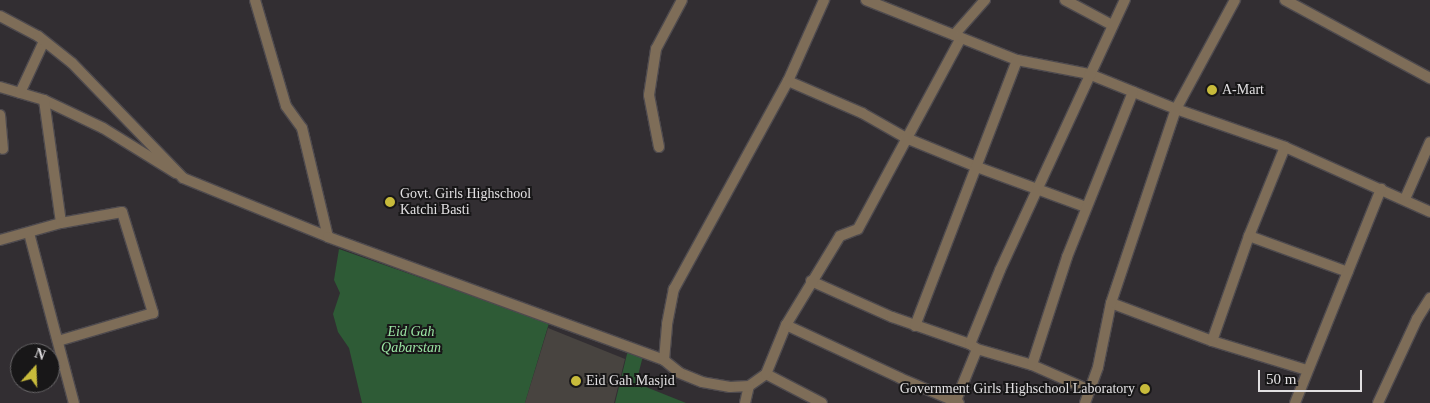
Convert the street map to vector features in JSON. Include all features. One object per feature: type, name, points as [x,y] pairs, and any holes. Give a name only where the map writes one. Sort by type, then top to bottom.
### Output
[{"type":"street","points":[[255,0],[286,106],[302,128],[328,237]]},
{"type":"street","points":[[659,147],[649,95],[656,49],[682,0]]},
{"type":"street","points":[[664,360],[667,324],[674,289],[788,81],[824,0]]},
{"type":"street","points":[[866,0],[1016,60],[1089,74],[1176,109],[1285,147],[1430,212]]},
{"type":"street","points":[[0,87],[44,100],[103,128],[183,178],[328,237],[664,360],[680,373],[702,382],[730,387],[749,386],[766,374],[786,325],[840,236],[858,229],[957,36],[985,0]]},
{"type":"street","points":[[1065,0],[1085,5],[1112,25]]},
{"type":"street","points":[[786,325],[957,403],[973,347],[1000,270],[1039,189],[1089,74],[1125,0]]},
{"type":"street","points":[[1085,403],[1098,367],[1111,302],[1176,109],[1235,0]]},
{"type":"street","points":[[1285,0],[1430,78]]},
{"type":"street","points":[[0,16],[44,41],[72,63],[183,178]]},
{"type":"street","points":[[20,93],[44,41]]},
{"type":"street","points":[[915,326],[977,167],[1016,60]]},
{"type":"street","points":[[788,81],[862,113],[906,138],[977,167],[1086,207]]},
{"type":"street","points":[[1032,365],[1055,290],[1086,207],[1133,92]]},
{"type":"street","points":[[44,100],[61,223]]},
{"type":"street","points":[[0,115],[3,149]]},
{"type":"street","points":[[1404,199],[1430,142]]},
{"type":"street","points":[[1212,341],[1249,236],[1285,147]]},
{"type":"street","points":[[1295,403],[1380,189]]},
{"type":"street","points":[[0,240],[61,223],[122,212],[153,313],[58,341]]},
{"type":"street","points":[[29,233],[74,403]]},
{"type":"street","points":[[1249,236],[1348,272]]},
{"type":"street","points":[[811,281],[915,326],[973,347],[1032,365],[1089,390]]},
{"type":"street","points":[[1378,403],[1417,320],[1430,298]]},
{"type":"street","points":[[1111,302],[1212,341],[1307,370]]},
{"type":"street","points":[[766,374],[822,403]]},
{"type":"street","points":[[745,403],[749,386]]},
{"type":"green space","name":"Eid Gah Qabarstan","points":[[339,249],[549,323],[525,403],[362,403],[349,348],[338,332],[333,314],[340,293],[334,280]]},
{"type":"green space","points":[[628,350],[643,356],[636,383],[686,403],[615,403]]},
{"type":"building","name":"Eid Gah Masjid","points":[[548,328],[625,359],[614,403],[525,403]]},
{"type":"place","name":"A-Mart","points":[[1212,90]]},
{"type":"place","name":"Govt. Girls Highschool Katchi Basti","points":[[390,202]]},
{"type":"place","name":"Eid Gah Masjid","points":[[576,381]]},
{"type":"place","name":"Government Girls Highschool Laboratory","points":[[1145,389]]}]
